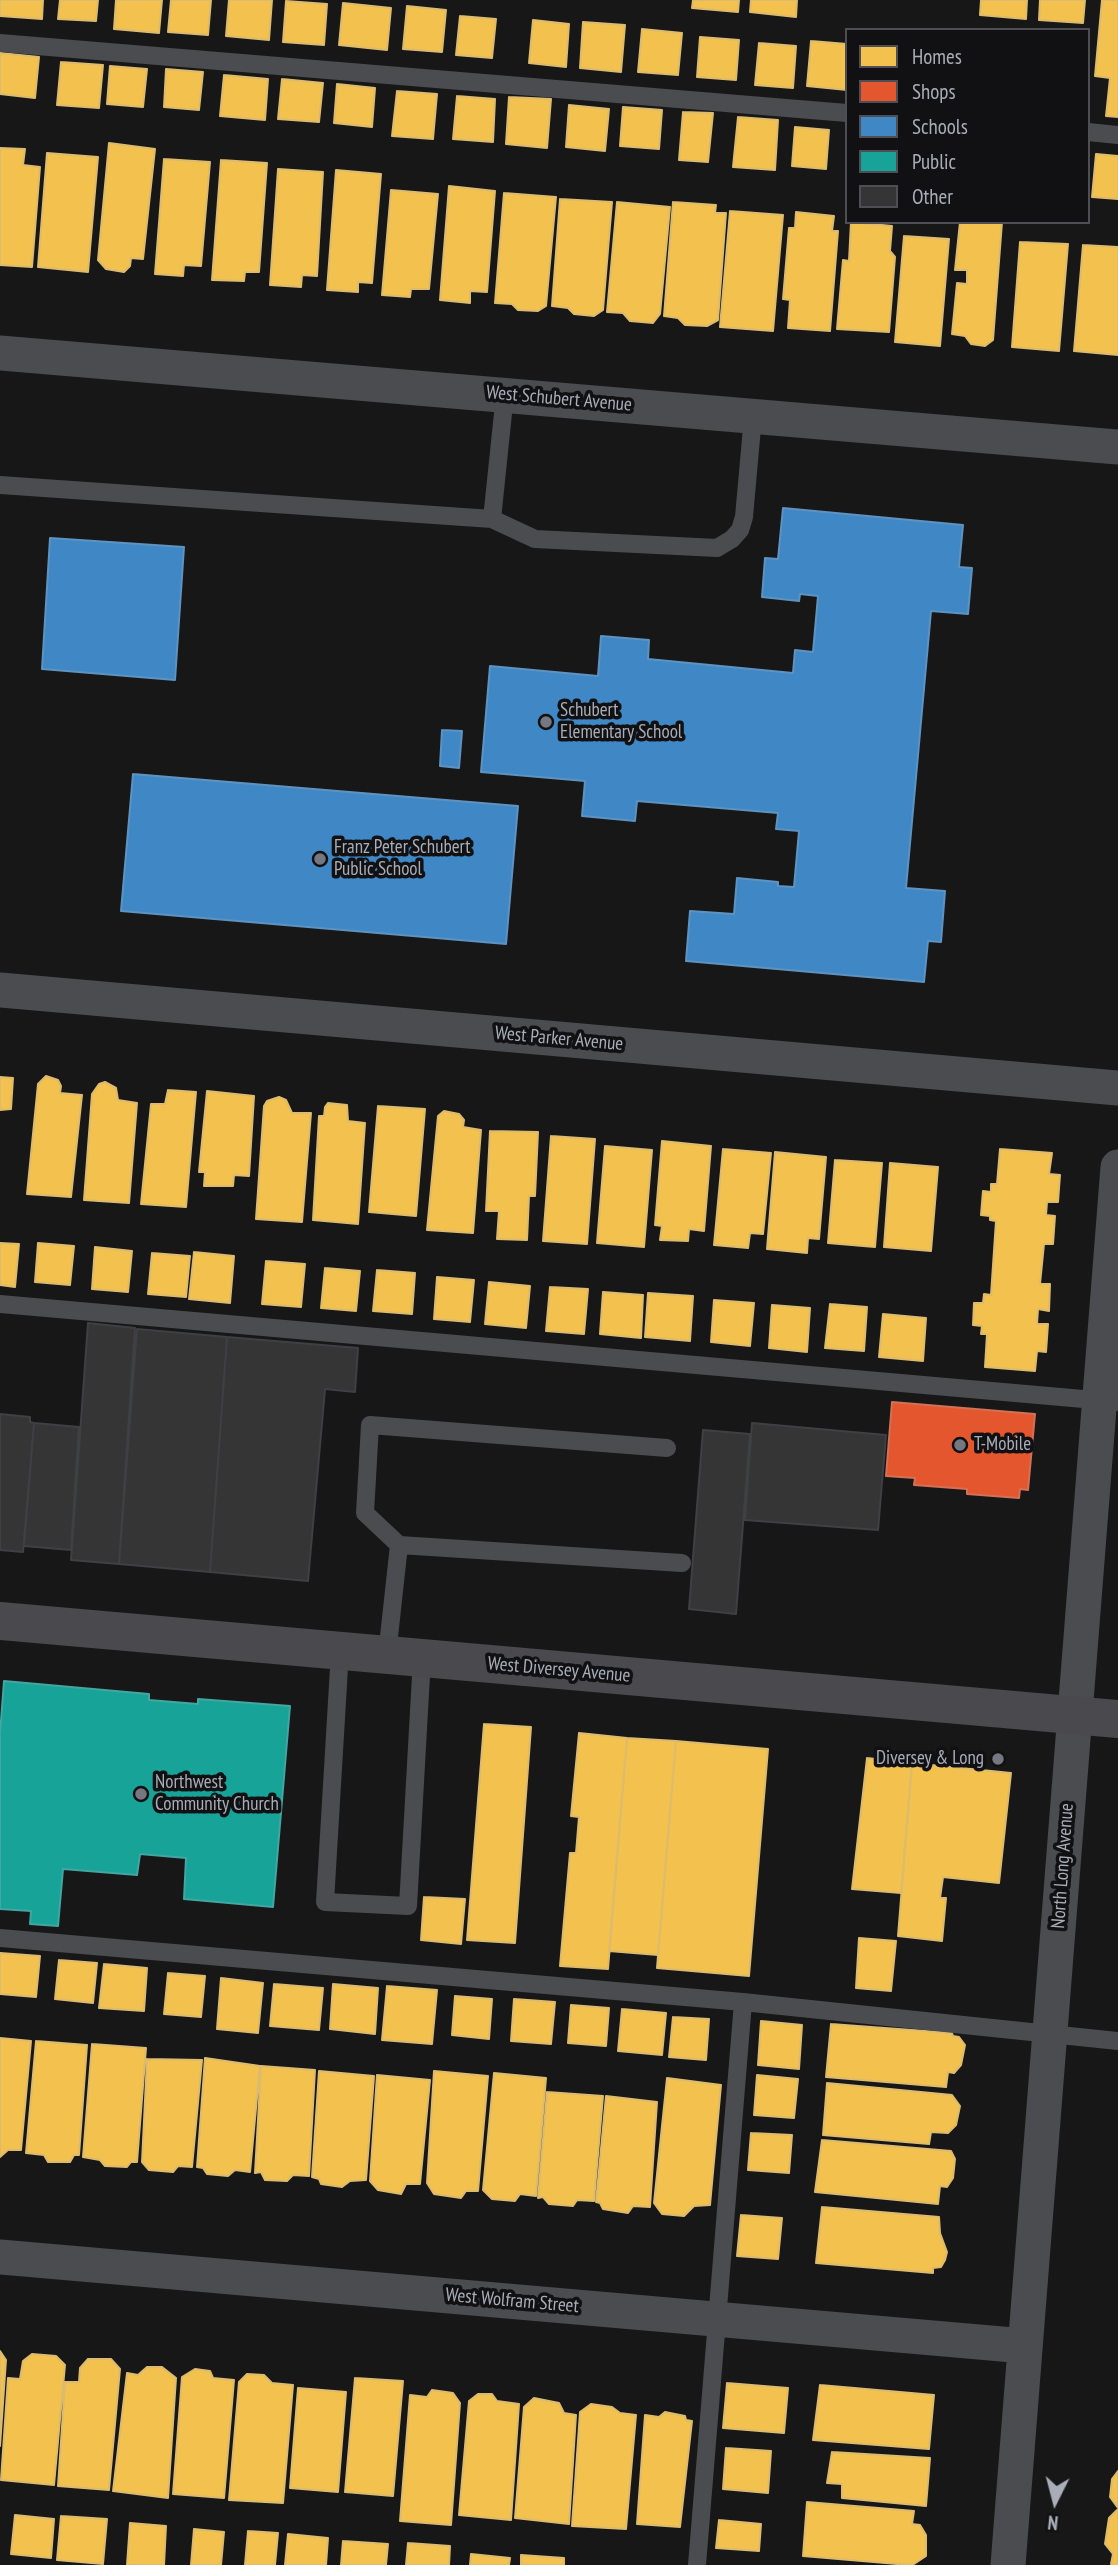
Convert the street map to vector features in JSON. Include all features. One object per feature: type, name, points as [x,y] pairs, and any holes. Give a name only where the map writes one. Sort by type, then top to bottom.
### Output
[{"type":"main road","name":"West Diversey Avenue","points":[[0,1621],[1118,1719]]},
{"type":"street","name":"West Schubert Avenue","points":[[0,353],[1118,447]]},
{"type":"street","name":"West Parker Avenue","points":[[0,990],[1118,1088]]},
{"type":"street","name":"North Long Avenue","points":[[1008,2565],[1074,1715],[1109,1401],[1118,1167]]},
{"type":"street","name":"West Wolfram Street","points":[[0,2257],[1025,2346]]},
{"type":"lane","points":[[0,43],[845,113]]},
{"type":"lane","points":[[1090,132],[1118,135]]},
{"type":"lane","points":[[492,519],[505,394]]},
{"type":"lane","points":[[0,485],[492,519],[535,539],[717,548],[732,539],[740,530],[744,517],[753,416]]},
{"type":"lane","points":[[0,1304],[1109,1401]]},
{"type":"lane","points":[[667,1448],[370,1425],[365,1513],[399,1545],[682,1563]]},
{"type":"lane","points":[[340,1651],[325,1902],[408,1906],[404,1656],[399,1545]]},
{"type":"lane","points":[[0,1938],[743,2002],[1118,2041]]},
{"type":"lane","points":[[697,2565],[743,2002]]},
{"type":"building: Homes","points":[[0,0],[43,0],[42,19],[0,16]]},
{"type":"building: Homes","points":[[60,0],[98,0],[96,21],[58,19]]},
{"type":"building: Homes","points":[[116,0],[162,0],[159,33],[114,29]]},
{"type":"building: Homes","points":[[171,0],[211,0],[208,35],[168,32]]},
{"type":"building: Homes","points":[[229,0],[272,0],[269,40],[226,36]]},
{"type":"building: Homes","points":[[693,0],[739,0],[738,12],[692,8]]},
{"type":"building: Homes","points":[[751,0],[797,0],[796,17],[750,12]]},
{"type":"building: Homes","points":[[981,0],[1027,0],[1026,19],[980,15]]},
{"type":"building: Homes","points":[[1040,0],[1085,0],[1083,23],[1039,20]]},
{"type":"building: Homes","points":[[1102,0],[1118,0],[1118,117],[1106,116],[1110,78],[1095,76]]},
{"type":"building: Homes","points":[[286,1],[327,4],[324,45],[283,42]]},
{"type":"building: Homes","points":[[343,3],[391,8],[387,50],[339,45]]},
{"type":"building: Homes","points":[[407,6],[446,10],[442,52],[403,49]]},
{"type":"building: Homes","points":[[460,16],[496,19],[492,58],[456,55]]},
{"type":"building: Homes","points":[[533,20],[569,24],[566,67],[529,63]]},
{"type":"building: Homes","points":[[583,22],[625,25],[621,72],[580,68]]},
{"type":"building: Homes","points":[[642,29],[682,33],[678,75],[638,72]]},
{"type":"building: Homes","points":[[700,37],[739,40],[736,80],[697,77]]},
{"type":"building: Homes","points":[[811,41],[845,44],[845,90],[807,86]]},
{"type":"building: Homes","points":[[759,43],[796,46],[793,88],[755,85]]},
{"type":"building: Homes","points":[[0,53],[39,57],[35,98],[0,94]]},
{"type":"building: Homes","points":[[61,62],[103,65],[99,108],[57,105]]},
{"type":"building: Homes","points":[[110,66],[147,69],[143,107],[107,104]]},
{"type":"building: Homes","points":[[166,69],[203,72],[199,110],[164,107]]},
{"type":"building: Homes","points":[[224,75],[268,79],[265,120],[220,116]]},
{"type":"building: Homes","points":[[282,79],[323,83],[319,122],[278,119]]},
{"type":"building: Homes","points":[[337,84],[375,88],[372,127],[334,123]]},
{"type":"building: Homes","points":[[397,91],[437,94],[433,139],[392,136]]},
{"type":"building: Homes","points":[[457,96],[495,99],[493,142],[453,139]]},
{"type":"building: Homes","points":[[509,97],[551,99],[547,148],[506,144]]},
{"type":"building: Homes","points":[[569,105],[609,109],[605,151],[566,147]]},
{"type":"building: Homes","points":[[623,107],[662,110],[659,149],[620,146]]},
{"type":"building: Homes","points":[[683,112],[713,113],[708,162],[679,160]]},
{"type":"building: Homes","points":[[738,117],[778,120],[775,170],[733,167]]},
{"type":"building: Homes","points":[[795,127],[829,130],[826,169],[792,166]]},
{"type":"building: Homes","points":[[109,143],[155,149],[143,259],[131,258],[130,266],[124,272],[106,269],[98,260]]},
{"type":"building: Homes","points":[[0,148],[25,149],[23,165],[40,167],[32,267],[0,265]]},
{"type":"building: Homes","points":[[47,153],[98,157],[88,272],[38,267]]},
{"type":"building: Homes","points":[[1096,154],[1118,156],[1118,199],[1092,197]]},
{"type":"building: Homes","points":[[164,159],[210,162],[201,266],[184,265],[183,276],[155,274]]},
{"type":"building: Homes","points":[[221,160],[267,163],[259,272],[245,272],[244,281],[212,280]]},
{"type":"building: Homes","points":[[278,169],[323,172],[317,276],[302,275],[301,287],[270,285]]},
{"type":"building: Homes","points":[[336,170],[381,174],[372,283],[358,282],[358,292],[327,290]]},
{"type":"building: Homes","points":[[449,186],[495,191],[487,292],[470,291],[470,303],[440,300]]},
{"type":"building: Homes","points":[[391,190],[438,194],[429,289],[411,289],[410,297],[382,295]]},
{"type":"building: Homes","points":[[504,193],[556,197],[546,306],[538,311],[518,310],[512,304],[495,303]]},
{"type":"building: Homes","points":[[560,199],[612,202],[603,310],[594,316],[574,314],[568,308],[552,306]]},
{"type":"building: Homes","points":[[617,202],[670,207],[660,314],[653,323],[630,321],[623,313],[607,312]]},
{"type":"building: Homes","points":[[673,202],[716,205],[715,213],[726,213],[718,320],[707,326],[685,325],[678,318],[664,316]]},
{"type":"building: Homes","points":[[730,211],[783,215],[773,331],[720,327]]},
{"type":"building: Homes","points":[[796,212],[834,216],[832,231],[838,231],[830,331],[788,328],[790,300],[783,299],[789,228],[795,228]]},
{"type":"building: Homes","points":[[851,224],[892,226],[890,251],[895,257],[889,332],[837,329],[843,260],[849,261]]},
{"type":"building: Homes","points":[[960,224],[1002,224],[993,340],[985,346],[971,344],[965,336],[952,334],[957,283],[967,284],[967,270],[955,270]]},
{"type":"building: Homes","points":[[904,236],[949,239],[940,346],[895,342]]},
{"type":"building: Homes","points":[[1020,242],[1068,244],[1059,351],[1012,347]]},
{"type":"building: Homes","points":[[1083,245],[1118,247],[1118,355],[1074,351]]},
{"type":"building: Homes","points":[[46,1076],[58,1080],[60,1093],[82,1095],[71,1197],[27,1194],[38,1084]]},
{"type":"building: Homes","points":[[0,1077],[13,1078],[11,1109],[0,1110]]},
{"type":"building: Homes","points":[[105,1082],[116,1088],[118,1100],[137,1103],[129,1203],[84,1200],[92,1094],[99,1084]]},
{"type":"building: Homes","points":[[168,1090],[196,1092],[186,1207],[141,1204],[151,1104],[165,1104]]},
{"type":"building: Homes","points":[[207,1091],[254,1096],[249,1176],[234,1175],[233,1186],[204,1186],[205,1172],[199,1172]]},
{"type":"building: Homes","points":[[279,1097],[286,1100],[292,1113],[311,1113],[302,1222],[256,1219],[264,1106],[267,1101]]},
{"type":"building: Homes","points":[[328,1103],[347,1105],[348,1121],[365,1123],[358,1224],[313,1220],[319,1116],[324,1116]]},
{"type":"building: Homes","points":[[378,1106],[425,1109],[416,1216],[369,1212]]},
{"type":"building: Homes","points":[[444,1111],[459,1114],[464,1120],[463,1127],[481,1130],[473,1233],[427,1230],[438,1116]]},
{"type":"building: Homes","points":[[490,1131],[538,1132],[535,1196],[529,1196],[527,1240],[497,1239],[499,1211],[486,1211]]},
{"type":"building: Homes","points":[[551,1136],[595,1139],[587,1244],[543,1241]]},
{"type":"building: Homes","points":[[662,1141],[711,1146],[704,1231],[689,1229],[688,1241],[660,1240],[662,1226],[655,1225]]},
{"type":"building: Homes","points":[[605,1146],[652,1150],[644,1247],[597,1243]]},
{"type":"building: Homes","points":[[723,1149],[771,1153],[763,1234],[750,1233],[748,1248],[714,1245]]},
{"type":"building: Homes","points":[[1000,1149],[1052,1153],[1049,1174],[1060,1175],[1058,1202],[1047,1202],[1046,1215],[1055,1216],[1053,1244],[1044,1244],[1040,1284],[1050,1284],[1049,1311],[1038,1309],[1037,1324],[1048,1324],[1046,1352],[1037,1351],[1035,1371],[985,1367],[987,1334],[981,1334],[982,1326],[973,1325],[974,1303],[983,1303],[984,1294],[991,1295],[996,1221],[990,1220],[990,1216],[981,1215],[983,1191],[991,1192],[991,1184],[997,1184]]},
{"type":"building: Homes","points":[[775,1152],[826,1157],[819,1239],[808,1238],[807,1253],[767,1249]]},
{"type":"building: Homes","points":[[835,1160],[882,1163],[875,1247],[828,1243]]},
{"type":"building: Homes","points":[[890,1163],[938,1167],[931,1251],[884,1247]]},
{"type":"building: Homes","points":[[0,1243],[19,1244],[15,1287],[0,1285]]},
{"type":"building: Homes","points":[[38,1243],[74,1246],[70,1285],[35,1282]]},
{"type":"building: Homes","points":[[95,1247],[132,1251],[128,1292],[92,1289]]},
{"type":"building: Homes","points":[[194,1252],[234,1256],[230,1303],[189,1299]]},
{"type":"building: Homes","points":[[152,1253],[190,1256],[186,1297],[148,1294]]},
{"type":"building: Homes","points":[[266,1261],[305,1264],[301,1307],[262,1304]]},
{"type":"building: Homes","points":[[325,1268],[360,1271],[356,1311],[321,1308]]},
{"type":"building: Homes","points":[[377,1270],[415,1273],[412,1314],[373,1311]]},
{"type":"building: Homes","points":[[437,1277],[474,1280],[470,1322],[434,1319]]},
{"type":"building: Homes","points":[[489,1282],[530,1286],[526,1328],[485,1324]]},
{"type":"building: Homes","points":[[550,1287],[588,1289],[584,1334],[546,1331]]},
{"type":"building: Homes","points":[[603,1292],[643,1295],[641,1338],[600,1334]]},
{"type":"building: Homes","points":[[648,1293],[693,1296],[690,1341],[645,1337]]},
{"type":"building: Homes","points":[[714,1300],[754,1303],[750,1346],[711,1342]]},
{"type":"building: Homes","points":[[830,1304],[867,1307],[864,1351],[825,1348]]},
{"type":"building: Homes","points":[[772,1305],[810,1308],[807,1352],[769,1348]]},
{"type":"building: Homes","points":[[883,1314],[926,1318],[923,1361],[879,1357]]},
{"type":"building: Homes","points":[[484,1724],[531,1727],[515,1943],[467,1940]]},
{"type":"building: Homes","points":[[579,1733],[627,1738],[608,1969],[560,1966],[570,1853],[576,1853],[579,1817],[571,1816]]},
{"type":"building: Homes","points":[[627,1738],[676,1741],[658,1955],[609,1951]]},
{"type":"building: Homes","points":[[676,1741],[768,1749],[749,1976],[657,1968]]},
{"type":"building: Homes","points":[[867,1758],[912,1763],[901,1893],[852,1889]]},
{"type":"building: Homes","points":[[912,1763],[1011,1773],[999,1883],[943,1877],[940,1898],[946,1898],[942,1941],[898,1936]]},
{"type":"building: Homes","points":[[424,1897],[465,1899],[461,1944],[421,1940]]},
{"type":"building: Homes","points":[[859,1938],[896,1941],[891,1991],[856,1988]]},
{"type":"building: Homes","points":[[0,1953],[40,1956],[36,1997],[0,1994]]},
{"type":"building: Homes","points":[[59,1960],[97,1963],[93,2003],[55,1999]]},
{"type":"building: Homes","points":[[104,1964],[147,1968],[144,2011],[99,2008]]},
{"type":"building: Homes","points":[[168,1973],[205,1976],[201,2017],[164,2014]]},
{"type":"building: Homes","points":[[221,1978],[263,1983],[258,2033],[217,2029]]},
{"type":"building: Homes","points":[[274,1984],[323,1988],[319,2030],[270,2026]]},
{"type":"building: Homes","points":[[333,1984],[378,1988],[375,2034],[330,2029]]},
{"type":"building: Homes","points":[[387,1986],[437,1990],[432,2044],[382,2040]]},
{"type":"building: Homes","points":[[455,1996],[492,1999],[489,2039],[452,2035]]},
{"type":"building: Homes","points":[[514,1999],[555,2002],[551,2044],[511,2041]]},
{"type":"building: Homes","points":[[571,2005],[609,2008],[606,2046],[568,2043]]},
{"type":"building: Homes","points":[[622,2009],[666,2013],[662,2055],[618,2051]]},
{"type":"building: Homes","points":[[673,2017],[709,2019],[706,2060],[669,2057]]},
{"type":"building: Homes","points":[[761,2021],[802,2025],[799,2069],[758,2065]]},
{"type":"building: Homes","points":[[831,2024],[952,2033],[965,2045],[961,2065],[954,2073],[948,2072],[946,2087],[826,2077]]},
{"type":"building: Homes","points":[[0,2038],[31,2041],[21,2150],[8,2150],[0,2157]]},
{"type":"building: Homes","points":[[36,2041],[87,2045],[79,2155],[74,2155],[70,2162],[48,2162],[44,2155],[26,2153]]},
{"type":"building: Homes","points":[[92,2044],[146,2048],[137,2162],[131,2162],[127,2167],[105,2166],[100,2160],[83,2157]]},
{"type":"building: Homes","points":[[205,2058],[260,2066],[250,2172],[235,2170],[228,2176],[207,2174],[203,2168],[197,2167]]},
{"type":"building: Homes","points":[[147,2059],[202,2060],[192,2167],[178,2166],[173,2172],[149,2170],[142,2162]]},
{"type":"building: Homes","points":[[261,2066],[315,2070],[309,2176],[293,2175],[287,2181],[265,2180],[261,2172],[255,2173]]},
{"type":"building: Homes","points":[[319,2071],[374,2076],[366,2180],[350,2181],[342,2187],[321,2184],[319,2179],[312,2177]]},
{"type":"building: Homes","points":[[434,2071],[488,2076],[478,2191],[466,2191],[461,2198],[434,2194],[427,2183]]},
{"type":"building: Homes","points":[[494,2073],[546,2078],[536,2196],[520,2194],[515,2201],[492,2199],[483,2190]]},
{"type":"building: Homes","points":[[377,2075],[430,2080],[420,2184],[406,2184],[401,2194],[378,2190],[370,2181]]},
{"type":"building: Homes","points":[[757,2075],[798,2079],[794,2118],[754,2115]]},
{"type":"building: Homes","points":[[667,2078],[721,2085],[710,2205],[694,2206],[684,2216],[662,2214],[654,2203]]},
{"type":"building: Homes","points":[[827,2083],[952,2095],[960,2106],[956,2125],[948,2133],[931,2132],[929,2144],[823,2135]]},
{"type":"building: Homes","points":[[547,2092],[603,2096],[594,2201],[577,2200],[573,2206],[549,2204],[543,2197],[538,2198]]},
{"type":"building: Homes","points":[[606,2096],[657,2102],[650,2207],[633,2206],[628,2213],[603,2209],[600,2203],[596,2202]]},
{"type":"building: Homes","points":[[751,2133],[792,2135],[789,2173],[748,2170]]},
{"type":"building: Homes","points":[[822,2140],[951,2151],[955,2159],[953,2178],[947,2187],[940,2186],[938,2204],[815,2192]]},
{"type":"building: Homes","points":[[822,2207],[939,2217],[940,2233],[947,2252],[945,2260],[941,2267],[933,2268],[933,2273],[816,2263]]},
{"type":"building: Homes","points":[[741,2215],[782,2218],[778,2259],[737,2256]]},
{"type":"building: Homes","points":[[0,2351],[6,2360],[0,2446]]},
{"type":"building: Homes","points":[[32,2354],[56,2356],[65,2365],[54,2485],[1,2480],[8,2378],[20,2379],[23,2361]]},
{"type":"building: Homes","points":[[88,2359],[111,2359],[120,2369],[109,2490],[58,2486],[65,2382],[79,2382],[80,2368]]},
{"type":"building: Homes","points":[[147,2367],[162,2367],[176,2378],[168,2498],[113,2491],[127,2373],[138,2375]]},
{"type":"building: Homes","points":[[195,2369],[210,2371],[213,2378],[234,2380],[224,2498],[173,2494],[182,2377]]},
{"type":"building: Homes","points":[[247,2374],[264,2375],[272,2383],[293,2385],[283,2503],[229,2500],[239,2382]]},
{"type":"building: Homes","points":[[355,2378],[403,2381],[393,2496],[345,2492]]},
{"type":"building: Homes","points":[[727,2383],[788,2388],[784,2433],[723,2428]]},
{"type":"building: Homes","points":[[820,2385],[934,2395],[929,2449],[813,2440]]},
{"type":"building: Homes","points":[[298,2388],[346,2392],[338,2492],[290,2488]]},
{"type":"building: Homes","points":[[432,2390],[453,2393],[460,2403],[451,2525],[400,2521],[410,2395],[427,2397]]},
{"type":"building: Homes","points":[[478,2394],[492,2394],[497,2401],[519,2404],[511,2520],[459,2515],[469,2401]]},
{"type":"building: Homes","points":[[534,2398],[559,2403],[564,2413],[576,2415],[569,2524],[515,2518],[524,2407]]},
{"type":"building: Homes","points":[[591,2404],[636,2415],[626,2529],[572,2526],[580,2412]]},
{"type":"building: Homes","points":[[665,2412],[685,2416],[686,2420],[692,2421],[680,2527],[637,2524],[645,2415],[659,2417]]},
{"type":"building: Homes","points":[[726,2448],[771,2451],[768,2493],[723,2489]]},
{"type":"building: Homes","points":[[832,2452],[930,2458],[926,2506],[842,2498],[842,2484],[827,2483]]},
{"type":"building: Homes","points":[[1118,2471],[1118,2508],[1110,2497],[1112,2479]]},
{"type":"building: Homes","points":[[807,2502],[914,2511],[912,2524],[920,2525],[926,2535],[926,2556],[909,2565],[803,2556]]},
{"type":"building: Homes","points":[[1117,2510],[1118,2565],[1111,2564],[1113,2554],[1105,2544],[1109,2518]]},
{"type":"building: Homes","points":[[15,2515],[54,2519],[51,2558],[11,2554]]},
{"type":"building: Homes","points":[[61,2516],[107,2519],[103,2564],[57,2560]]},
{"type":"building: Homes","points":[[719,2520],[761,2524],[759,2551],[716,2548]]},
{"type":"building: Homes","points":[[130,2523],[166,2526],[164,2565],[127,2565]]},
{"type":"building: Homes","points":[[194,2529],[224,2532],[221,2565],[191,2565]]},
{"type":"building: Homes","points":[[248,2531],[278,2533],[275,2565],[245,2565]]},
{"type":"building: Homes","points":[[288,2534],[328,2538],[326,2565],[285,2565]]},
{"type":"building: Homes","points":[[343,2541],[388,2544],[386,2565],[341,2565]]},
{"type":"building: Homes","points":[[408,2543],[450,2546],[449,2565],[406,2565]]},
{"type":"building: Homes","points":[[471,2554],[510,2558],[509,2565],[470,2565]]},
{"type":"building: Homes","points":[[521,2555],[564,2558],[564,2565],[521,2565]]},
{"type":"building: Shops","name":"T-Mobile","points":[[892,1402],[1035,1414],[1028,1490],[1020,1489],[1019,1498],[967,1494],[967,1489],[914,1485],[915,1478],[886,1476]]},
{"type":"building: Schools","points":[[783,508],[963,525],[959,567],[972,568],[968,614],[931,611],[906,888],[945,891],[941,942],[928,941],[924,982],[686,961],[690,911],[734,914],[737,878],[778,882],[778,886],[794,887],[799,831],[776,829],[778,813],[637,801],[635,821],[582,816],[585,781],[481,772],[490,666],[598,676],[601,636],[649,640],[648,659],[793,673],[795,650],[813,652],[818,596],[800,594],[799,601],[762,597],[765,558],[778,559]]},
{"type":"building: Schools","points":[[50,538],[184,547],[175,680],[42,669]]},
{"type":"building: Schools","points":[[442,730],[462,731],[459,768],[440,766]]},
{"type":"building: Schools","name":"Franz Peter Schubert Public School","points":[[133,774],[518,806],[506,944],[121,911]]},
{"type":"building: Public","name":"Northwest Community Church","points":[[4,1681],[149,1694],[149,1700],[198,1704],[198,1699],[290,1706],[273,1907],[184,1899],[186,1858],[140,1854],[137,1875],[63,1869],[58,1926],[30,1924],[31,1911],[0,1909],[0,1734]]},
{"type":"building: Other","points":[[88,1323],[135,1328],[119,1564],[71,1560]]},
{"type":"building: Other","points":[[137,1329],[227,1337],[210,1572],[119,1564]]},
{"type":"building: Other","points":[[227,1337],[358,1348],[355,1392],[325,1389],[308,1581],[210,1572]]},
{"type":"building: Other","points":[[0,1414],[30,1417],[30,1422],[34,1423],[23,1552],[0,1550]]},
{"type":"building: Other","points":[[34,1423],[79,1427],[71,1550],[24,1546]]},
{"type":"building: Other","points":[[752,1423],[886,1435],[878,1530],[745,1520]]},
{"type":"building: Other","points":[[703,1430],[750,1434],[736,1614],[689,1609]]},
{"type":"place","name":"Schubert Elementary School","points":[[546,722]]},
{"type":"place","name":"Franz Peter Schubert Public School","points":[[320,859]]},
{"type":"place","name":"T-Mobile","points":[[960,1445]]},
{"type":"place","name":"Diversey & Long","points":[[998,1759]]},
{"type":"place","name":"Northwest Community Church","points":[[141,1794]]}]
